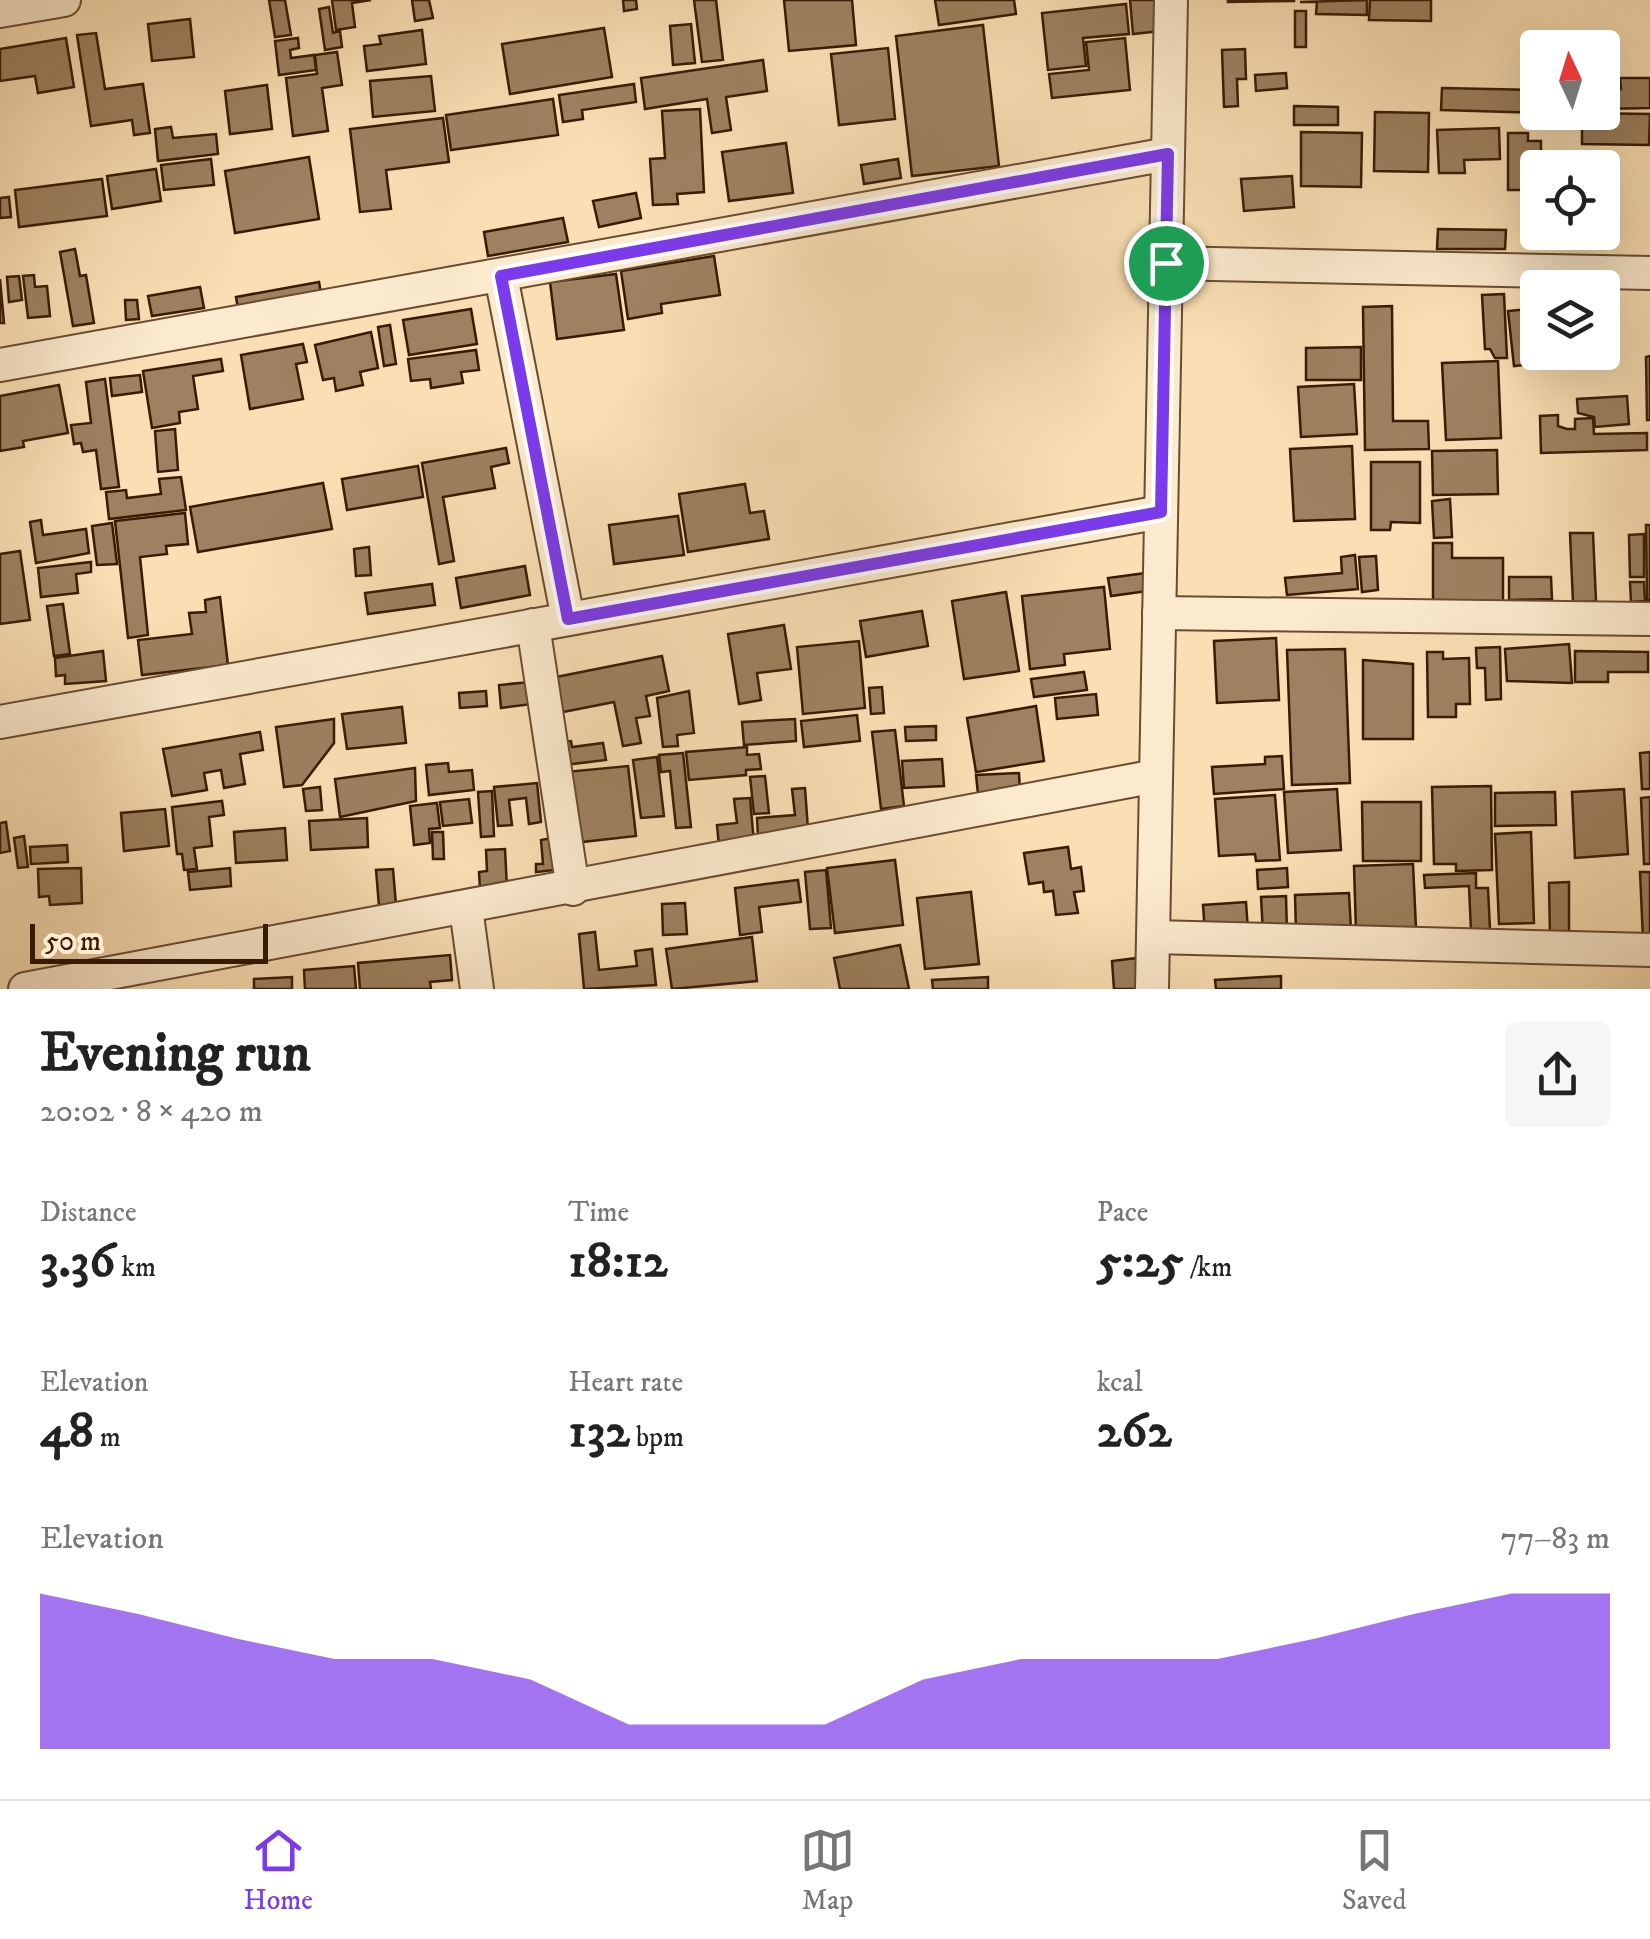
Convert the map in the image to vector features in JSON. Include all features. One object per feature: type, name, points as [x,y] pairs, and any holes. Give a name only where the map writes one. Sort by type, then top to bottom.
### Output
[{"type":"street","points":[[0,12],[64,0]]},
{"type":"street","points":[[1152,989],[1171,0]]},
{"type":"street","points":[[0,364],[1168,154]]},
{"type":"street","points":[[1166,263],[1650,273]]},
{"type":"street","points":[[501,276],[568,619]]},
{"type":"street","points":[[0,722],[1161,512]]},
{"type":"street","points":[[1159,613],[1650,619]]},
{"type":"street","points":[[533,625],[573,889]]},
{"type":"street","points":[[25,989],[573,889],[1156,776]]},
{"type":"street","points":[[466,908],[476,989]]},
{"type":"street","points":[[1153,936],[1650,950]]},
{"type":"building","points":[[269,0],[285,0],[291,35],[275,37]]},
{"type":"building","points":[[332,0],[371,0],[352,3],[355,27],[336,30]]},
{"type":"building","points":[[412,0],[429,0],[433,18],[415,21]]},
{"type":"building","points":[[623,0],[636,0],[637,9],[624,11]]},
{"type":"building","points":[[694,0],[716,0],[723,60],[702,62]]},
{"type":"building","points":[[784,0],[852,0],[856,45],[789,51]]},
{"type":"building","points":[[935,0],[1014,0],[1016,14],[939,25]]},
{"type":"building","points":[[1130,0],[1158,0],[1161,31],[1133,34]]},
{"type":"building","points":[[1294,0],[1294,1],[1228,2]]},
{"type":"building","points":[[1367,0],[1367,15],[1316,14],[1317,2],[1300,2]]},
{"type":"building","points":[[1370,0],[1431,0],[1431,21],[1369,20]]},
{"type":"building","points":[[1126,4],[1129,34],[1083,38],[1086,66],[1048,70],[1042,13]]},
{"type":"building","points":[[329,7],[333,33],[340,31],[342,47],[325,50],[319,9]]},
{"type":"building","points":[[1295,11],[1306,11],[1306,47],[1295,47]]},
{"type":"building","points":[[190,19],[194,57],[152,61],[148,24]]},
{"type":"building","points":[[691,24],[695,63],[673,65],[670,26]]},
{"type":"building","points":[[983,25],[999,166],[912,176],[896,36]]},
{"type":"building","points":[[604,28],[612,77],[510,94],[502,44]]},
{"type":"building","points":[[422,30],[426,64],[367,71],[364,46],[381,44],[379,36]]},
{"type":"building","points":[[96,33],[105,89],[143,84],[150,133],[134,135],[132,120],[91,126],[77,35]]},
{"type":"building","points":[[66,38],[74,87],[38,93],[35,76],[0,81],[0,49]]},
{"type":"building","points":[[298,38],[299,48],[290,50],[291,58],[314,55],[316,70],[279,75],[275,41]]},
{"type":"building","points":[[1125,38],[1130,90],[1052,98],[1049,74],[1089,70],[1086,42]]},
{"type":"building","points":[[888,48],[895,119],[839,125],[831,54]]},
{"type":"building","points":[[1245,49],[1246,79],[1237,79],[1238,106],[1224,107],[1222,50]]},
{"type":"building","points":[[337,52],[342,85],[322,88],[328,131],[293,136],[286,78],[317,74],[315,55]]},
{"type":"building","points":[[763,60],[767,91],[726,97],[731,130],[712,133],[707,99],[645,109],[641,78]]},
{"type":"building","points":[[1286,73],[1287,88],[1256,91],[1255,75]]},
{"type":"building","points":[[431,76],[435,111],[373,117],[370,81]]},
{"type":"building","points":[[1620,78],[1650,78],[1650,108],[1620,109]]},
{"type":"building","points":[[634,84],[636,102],[582,110],[583,119],[563,122],[559,95]]},
{"type":"building","points":[[267,85],[272,129],[230,134],[225,91]]},
{"type":"building","points":[[1442,88],[1520,90],[1520,112],[1441,110]]},
{"type":"building","points":[[553,99],[558,135],[451,150],[446,115]]},
{"type":"building","points":[[1294,106],[1338,107],[1338,125],[1294,125]]},
{"type":"building","points":[[700,109],[704,192],[677,194],[678,204],[653,205],[650,159],[665,158],[662,111]]},
{"type":"building","points":[[1375,112],[1429,113],[1428,172],[1374,171]]},
{"type":"building","points":[[1620,114],[1650,114],[1649,145],[1582,144],[1582,130],[1620,130]]},
{"type":"building","points":[[443,118],[449,162],[386,170],[391,209],[360,212],[350,129]]},
{"type":"building","points":[[171,127],[173,138],[216,134],[218,154],[158,161],[155,129]]},
{"type":"building","points":[[1499,128],[1500,159],[1464,160],[1465,173],[1439,173],[1437,130]]},
{"type":"building","points":[[1301,132],[1362,133],[1361,187],[1301,186]]},
{"type":"building","points":[[1508,133],[1528,133],[1528,141],[1541,141],[1541,150],[1520,150],[1520,190],[1508,190]]},
{"type":"building","points":[[786,143],[793,193],[729,201],[722,152]]},
{"type":"building","points":[[309,157],[319,219],[235,233],[225,171]]},
{"type":"building","points":[[211,159],[214,185],[164,190],[161,165]]},
{"type":"building","points":[[898,159],[901,178],[864,184],[861,165]]},
{"type":"building","points":[[156,169],[161,201],[112,209],[107,176]]},
{"type":"building","points":[[1292,176],[1294,207],[1244,211],[1241,179]]},
{"type":"building","points":[[102,179],[107,216],[19,227],[15,190]]},
{"type":"building","points":[[636,193],[641,218],[599,227],[593,201]]},
{"type":"building","points":[[9,197],[11,217],[0,218],[0,198]]},
{"type":"building","points":[[563,218],[568,242],[488,256],[484,232]]},
{"type":"building","points":[[1438,229],[1506,230],[1505,249],[1437,249]]},
{"type":"building","points":[[75,249],[80,276],[86,275],[94,323],[73,326],[60,252]]},
{"type":"building","points":[[714,256],[720,295],[661,304],[662,313],[628,319],[621,271]]},
{"type":"building","points":[[616,274],[624,330],[557,339],[550,282]]},
{"type":"building","points":[[34,275],[35,287],[47,286],[50,316],[28,318],[23,276]]},
{"type":"building","points":[[19,276],[22,300],[9,302],[7,277]]},
{"type":"building","points":[[0,279],[4,323],[0,323]]},
{"type":"building","points":[[319,282],[322,299],[239,315],[236,297]]},
{"type":"building","points":[[200,287],[204,308],[152,316],[148,296]]},
{"type":"building","points":[[1504,294],[1507,358],[1495,358],[1490,349],[1485,349],[1482,295]]},
{"type":"building","points":[[125,300],[137,300],[139,319],[126,320]]},
{"type":"building","points":[[1392,306],[1393,421],[1428,421],[1429,449],[1365,450],[1363,307]]},
{"type":"building","points":[[471,309],[477,344],[409,355],[403,320]]},
{"type":"building","points":[[1520,310],[1520,365],[1514,366],[1508,311]]},
{"type":"building","points":[[390,325],[396,364],[384,366],[378,327]]},
{"type":"building","points":[[371,332],[378,368],[360,372],[363,385],[336,391],[334,378],[323,380],[315,345]]},
{"type":"building","points":[[303,344],[307,362],[296,364],[303,399],[250,409],[241,355]]},
{"type":"building","points":[[1361,347],[1361,380],[1306,380],[1306,348]]},
{"type":"building","points":[[476,350],[479,370],[461,372],[463,383],[431,388],[430,379],[411,381],[408,359]]},
{"type":"building","points":[[1650,356],[1650,420],[1647,420],[1646,357]]},
{"type":"building","points":[[221,359],[223,371],[193,376],[198,409],[179,412],[180,423],[152,428],[143,371]]},
{"type":"building","points":[[1498,361],[1501,438],[1446,440],[1442,363]]},
{"type":"building","points":[[140,375],[142,392],[112,396],[110,378]]},
{"type":"building","points":[[105,379],[119,487],[101,489],[96,450],[83,452],[81,443],[74,444],[71,425],[91,423],[86,382]]},
{"type":"building","points":[[1354,384],[1357,434],[1301,437],[1298,387]]},
{"type":"building","points":[[59,385],[68,433],[23,441],[24,447],[0,451],[0,396]]},
{"type":"building","points":[[1627,396],[1629,424],[1595,427],[1594,417],[1578,413],[1577,399]]},
{"type":"building","points":[[1558,415],[1558,426],[1567,429],[1575,429],[1575,419],[1593,418],[1594,434],[1647,433],[1647,450],[1541,453],[1540,416]]},
{"type":"building","points":[[175,429],[178,470],[158,472],[155,431]]},
{"type":"building","points":[[1352,446],[1355,519],[1294,521],[1290,449]]},
{"type":"building","points":[[506,448],[509,463],[491,467],[495,488],[443,497],[454,561],[439,564],[422,463]]},
{"type":"building","points":[[1497,450],[1498,494],[1433,495],[1432,451]]},
{"type":"building","points":[[1371,462],[1420,462],[1420,523],[1391,522],[1390,530],[1371,530]]},
{"type":"building","points":[[418,466],[423,497],[347,510],[342,479]]},
{"type":"building","points":[[181,477],[186,510],[109,519],[106,492],[126,490],[127,498],[161,494],[159,479]]},
{"type":"building","points":[[323,483],[332,529],[198,552],[190,507]]},
{"type":"building","points":[[745,484],[750,513],[764,511],[769,539],[688,552],[679,494]]},
{"type":"building","points":[[1450,499],[1452,537],[1434,538],[1432,501]]},
{"type":"building","points":[[185,513],[188,544],[166,546],[167,554],[140,557],[148,635],[128,638],[115,521]]},
{"type":"building","points":[[678,516],[684,555],[614,564],[609,525]]},
{"type":"building","points":[[41,520],[43,535],[86,529],[89,553],[36,563],[30,522]]},
{"type":"building","points":[[112,523],[117,564],[97,565],[92,526]]},
{"type":"building","points":[[1646,525],[1650,525],[1650,600],[1647,600]]},
{"type":"building","points":[[1570,533],[1593,533],[1596,601],[1573,603]]},
{"type":"building","points":[[1644,534],[1644,577],[1630,577],[1629,535]]},
{"type":"building","points":[[1433,543],[1452,543],[1452,558],[1503,558],[1503,602],[1433,601]]},
{"type":"building","points":[[369,547],[371,575],[356,576],[354,549]]},
{"type":"building","points":[[20,551],[30,620],[0,624],[0,554]]},
{"type":"building","points":[[1355,555],[1358,589],[1287,595],[1285,578],[1342,573],[1341,557]]},
{"type":"building","points":[[1376,556],[1378,590],[1362,592],[1359,557]]},
{"type":"building","points":[[91,562],[91,572],[76,574],[78,593],[41,597],[38,568]]},
{"type":"building","points":[[525,566],[530,595],[461,608],[456,578]]},
{"type":"building","points":[[1146,573],[1148,591],[1111,596],[1108,578]]},
{"type":"building","points":[[1509,577],[1551,577],[1552,599],[1509,600]]},
{"type":"building","points":[[1630,582],[1644,582],[1645,601],[1631,602]]},
{"type":"building","points":[[432,584],[435,605],[368,614],[365,593]]},
{"type":"building","points":[[1104,587],[1110,649],[1064,654],[1065,665],[1030,669],[1022,596]]},
{"type":"building","points":[[1006,592],[1019,671],[964,679],[952,601]]},
{"type":"building","points":[[220,597],[228,665],[142,675],[138,640],[192,634],[189,613],[206,612],[205,600]]},
{"type":"building","points":[[63,604],[70,654],[54,656],[47,606]]},
{"type":"building","points":[[922,611],[928,646],[866,657],[860,621]]},
{"type":"building","points":[[784,625],[791,669],[757,673],[761,700],[739,704],[728,634]]},
{"type":"building","points":[[1276,638],[1279,700],[1217,703],[1214,641]]},
{"type":"building","points":[[859,641],[865,708],[803,714],[797,647]]},
{"type":"building","points":[[1569,644],[1572,683],[1507,681],[1505,649]]},
{"type":"building","points":[[1500,647],[1501,699],[1486,700],[1485,668],[1477,668],[1476,648]]},
{"type":"building","points":[[1345,649],[1350,783],[1292,785],[1287,650]]},
{"type":"building","points":[[103,651],[106,681],[65,684],[65,675],[56,676],[55,658]]},
{"type":"building","points":[[1575,651],[1648,652],[1648,672],[1608,672],[1608,682],[1575,682]]},
{"type":"building","points":[[1427,652],[1443,652],[1443,659],[1469,658],[1470,704],[1456,704],[1456,717],[1428,717]]},
{"type":"building","points":[[662,656],[669,691],[646,696],[650,716],[636,718],[641,743],[623,746],[614,702],[558,713],[551,678]]},
{"type":"building","points":[[1363,660],[1413,664],[1413,739],[1363,739]]},
{"type":"building","points":[[1084,672],[1087,690],[1034,697],[1031,679]]},
{"type":"building","points":[[530,682],[532,704],[501,708],[499,685]]},
{"type":"building","points":[[882,687],[884,713],[871,714],[869,688]]},
{"type":"building","points":[[486,691],[487,706],[460,708],[459,693]]},
{"type":"building","points":[[689,691],[694,733],[677,735],[678,746],[663,747],[657,698]]},
{"type":"building","points":[[1096,694],[1098,715],[1057,719],[1055,698]]},
{"type":"building","points":[[1036,706],[1044,761],[976,772],[967,718]]},
{"type":"building","points":[[402,707],[406,743],[347,749],[342,714]]},
{"type":"building","points":[[857,715],[860,741],[804,747],[801,721]]},
{"type":"building","points":[[334,719],[334,743],[302,785],[284,787],[276,727]]},
{"type":"building","points":[[795,719],[796,741],[744,745],[742,722]]},
{"type":"building","points":[[936,726],[936,740],[906,741],[905,727]]},
{"type":"building","points":[[895,730],[904,806],[881,809],[872,732]]},
{"type":"building","points":[[260,732],[263,750],[240,754],[245,784],[224,788],[221,770],[204,773],[207,790],[172,796],[163,749]]},
{"type":"building","points":[[571,741],[572,747],[603,743],[606,760],[564,765],[560,742]]},
{"type":"building","points":[[747,747],[747,755],[759,754],[761,769],[746,770],[746,775],[689,780],[686,752]]},
{"type":"building","points":[[1650,752],[1650,789],[1642,789],[1640,753]]},
{"type":"building","points":[[683,753],[691,827],[676,828],[670,771],[661,772],[659,755]]},
{"type":"building","points":[[1282,756],[1284,789],[1214,794],[1212,767],[1265,764],[1265,757]]},
{"type":"building","points":[[657,757],[664,816],[641,818],[633,760]]},
{"type":"building","points":[[942,759],[944,786],[904,788],[902,761]]},
{"type":"building","points":[[448,763],[449,772],[472,770],[474,790],[429,795],[426,765]]},
{"type":"building","points":[[628,766],[636,836],[573,843],[565,772]]},
{"type":"building","points":[[415,768],[416,801],[340,817],[335,779]]},
{"type":"building","points":[[1019,773],[1020,792],[978,794],[976,775]]},
{"type":"building","points":[[765,776],[769,813],[754,814],[750,777]]},
{"type":"building","points":[[537,783],[541,822],[529,824],[526,798],[509,800],[512,825],[498,826],[494,787]]},
{"type":"building","points":[[1491,786],[1492,870],[1456,871],[1456,864],[1434,864],[1432,787]]},
{"type":"building","points":[[320,787],[322,810],[306,811],[303,789]]},
{"type":"building","points":[[805,788],[809,843],[758,837],[757,818],[795,815],[792,789]]},
{"type":"building","points":[[1337,789],[1341,850],[1288,853],[1284,792]]},
{"type":"building","points":[[1624,789],[1628,854],[1575,858],[1572,792]]},
{"type":"building","points":[[492,791],[494,836],[481,837],[478,792]]},
{"type":"building","points":[[1555,792],[1556,825],[1495,826],[1495,793]]},
{"type":"building","points":[[1275,795],[1280,860],[1256,861],[1255,854],[1219,856],[1215,799]]},
{"type":"building","points":[[1650,797],[1650,864],[1644,864],[1641,798]]},
{"type":"building","points":[[750,798],[754,843],[719,846],[717,825],[737,823],[734,799]]},
{"type":"building","points":[[469,799],[472,823],[443,826],[440,802]]},
{"type":"building","points":[[222,801],[224,815],[209,817],[212,846],[194,848],[197,869],[184,870],[182,854],[177,854],[172,807]]},
{"type":"building","points":[[1362,802],[1421,802],[1421,861],[1363,861]]},
{"type":"building","points":[[437,803],[440,828],[429,829],[430,843],[414,845],[410,806]]},
{"type":"building","points":[[165,809],[169,846],[124,851],[121,813]]},
{"type":"building","points":[[367,818],[368,847],[311,850],[309,821]]},
{"type":"building","points":[[6,822],[10,851],[0,853],[0,823]]},
{"type":"building","points":[[285,828],[287,860],[236,863],[234,832]]},
{"type":"building","points":[[432,832],[443,832],[444,859],[433,859]]},
{"type":"building","points":[[1531,832],[1534,923],[1499,924],[1495,834]]},
{"type":"building","points":[[24,836],[28,867],[18,868],[14,838]]},
{"type":"building","points":[[552,838],[555,870],[536,872],[536,864],[543,864],[541,840]]},
{"type":"building","points":[[67,845],[68,862],[31,864],[30,847]]},
{"type":"building","points":[[1068,847],[1071,869],[1081,867],[1084,891],[1074,892],[1078,913],[1056,915],[1053,891],[1044,892],[1043,882],[1029,884],[1024,853]]},
{"type":"building","points":[[505,849],[507,888],[480,889],[479,872],[487,871],[486,850]]},
{"type":"building","points":[[895,860],[903,925],[835,933],[827,868]]},
{"type":"building","points":[[1413,864],[1416,928],[1356,931],[1354,866]]},
{"type":"building","points":[[81,868],[82,903],[50,905],[49,896],[39,897],[38,869]]},
{"type":"building","points":[[230,868],[231,886],[190,890],[188,872]]},
{"type":"building","points":[[1287,868],[1288,887],[1258,889],[1257,870]]},
{"type":"building","points":[[393,869],[396,905],[379,906],[376,870]]},
{"type":"building","points":[[826,870],[831,928],[810,929],[805,872]]},
{"type":"building","points":[[1640,872],[1650,872],[1650,938],[1643,939]]},
{"type":"building","points":[[1476,873],[1476,888],[1488,888],[1490,930],[1471,931],[1469,886],[1425,888],[1424,875]]},
{"type":"building","points":[[798,880],[801,902],[759,907],[762,932],[740,935],[735,888]]},
{"type":"building","points":[[1569,882],[1569,937],[1550,937],[1549,883]]},
{"type":"building","points":[[971,892],[979,964],[925,969],[917,898]]},
{"type":"building","points":[[1349,893],[1351,930],[1296,931],[1295,895]]},
{"type":"building","points":[[1286,896],[1287,933],[1263,934],[1261,897]]},
{"type":"building","points":[[1246,902],[1248,931],[1205,934],[1203,905]]},
{"type":"building","points":[[685,903],[687,934],[663,935],[662,904]]},
{"type":"building","points":[[595,932],[599,970],[637,966],[635,951],[652,949],[656,985],[584,989],[579,934]]},
{"type":"building","points":[[752,937],[757,981],[672,989],[666,949]]},
{"type":"building","points":[[900,945],[909,989],[840,989],[834,958]]},
{"type":"building","points":[[450,955],[452,980],[430,982],[431,989],[360,989],[358,963]]},
{"type":"building","points":[[1137,958],[1139,989],[1114,989],[1112,961]]},
{"type":"building","points":[[354,966],[356,989],[305,989],[304,970]]},
{"type":"building","points":[[1281,976],[1281,989],[1216,989],[1215,980]]},
{"type":"building","points":[[292,977],[292,989],[254,989],[254,979]]},
{"type":"building","points":[[988,977],[988,989],[933,989],[932,980]]},
{"type":"route","points":[[1168,154],[1166,263],[1161,512],[568,619],[501,276],[1168,154]]}]
